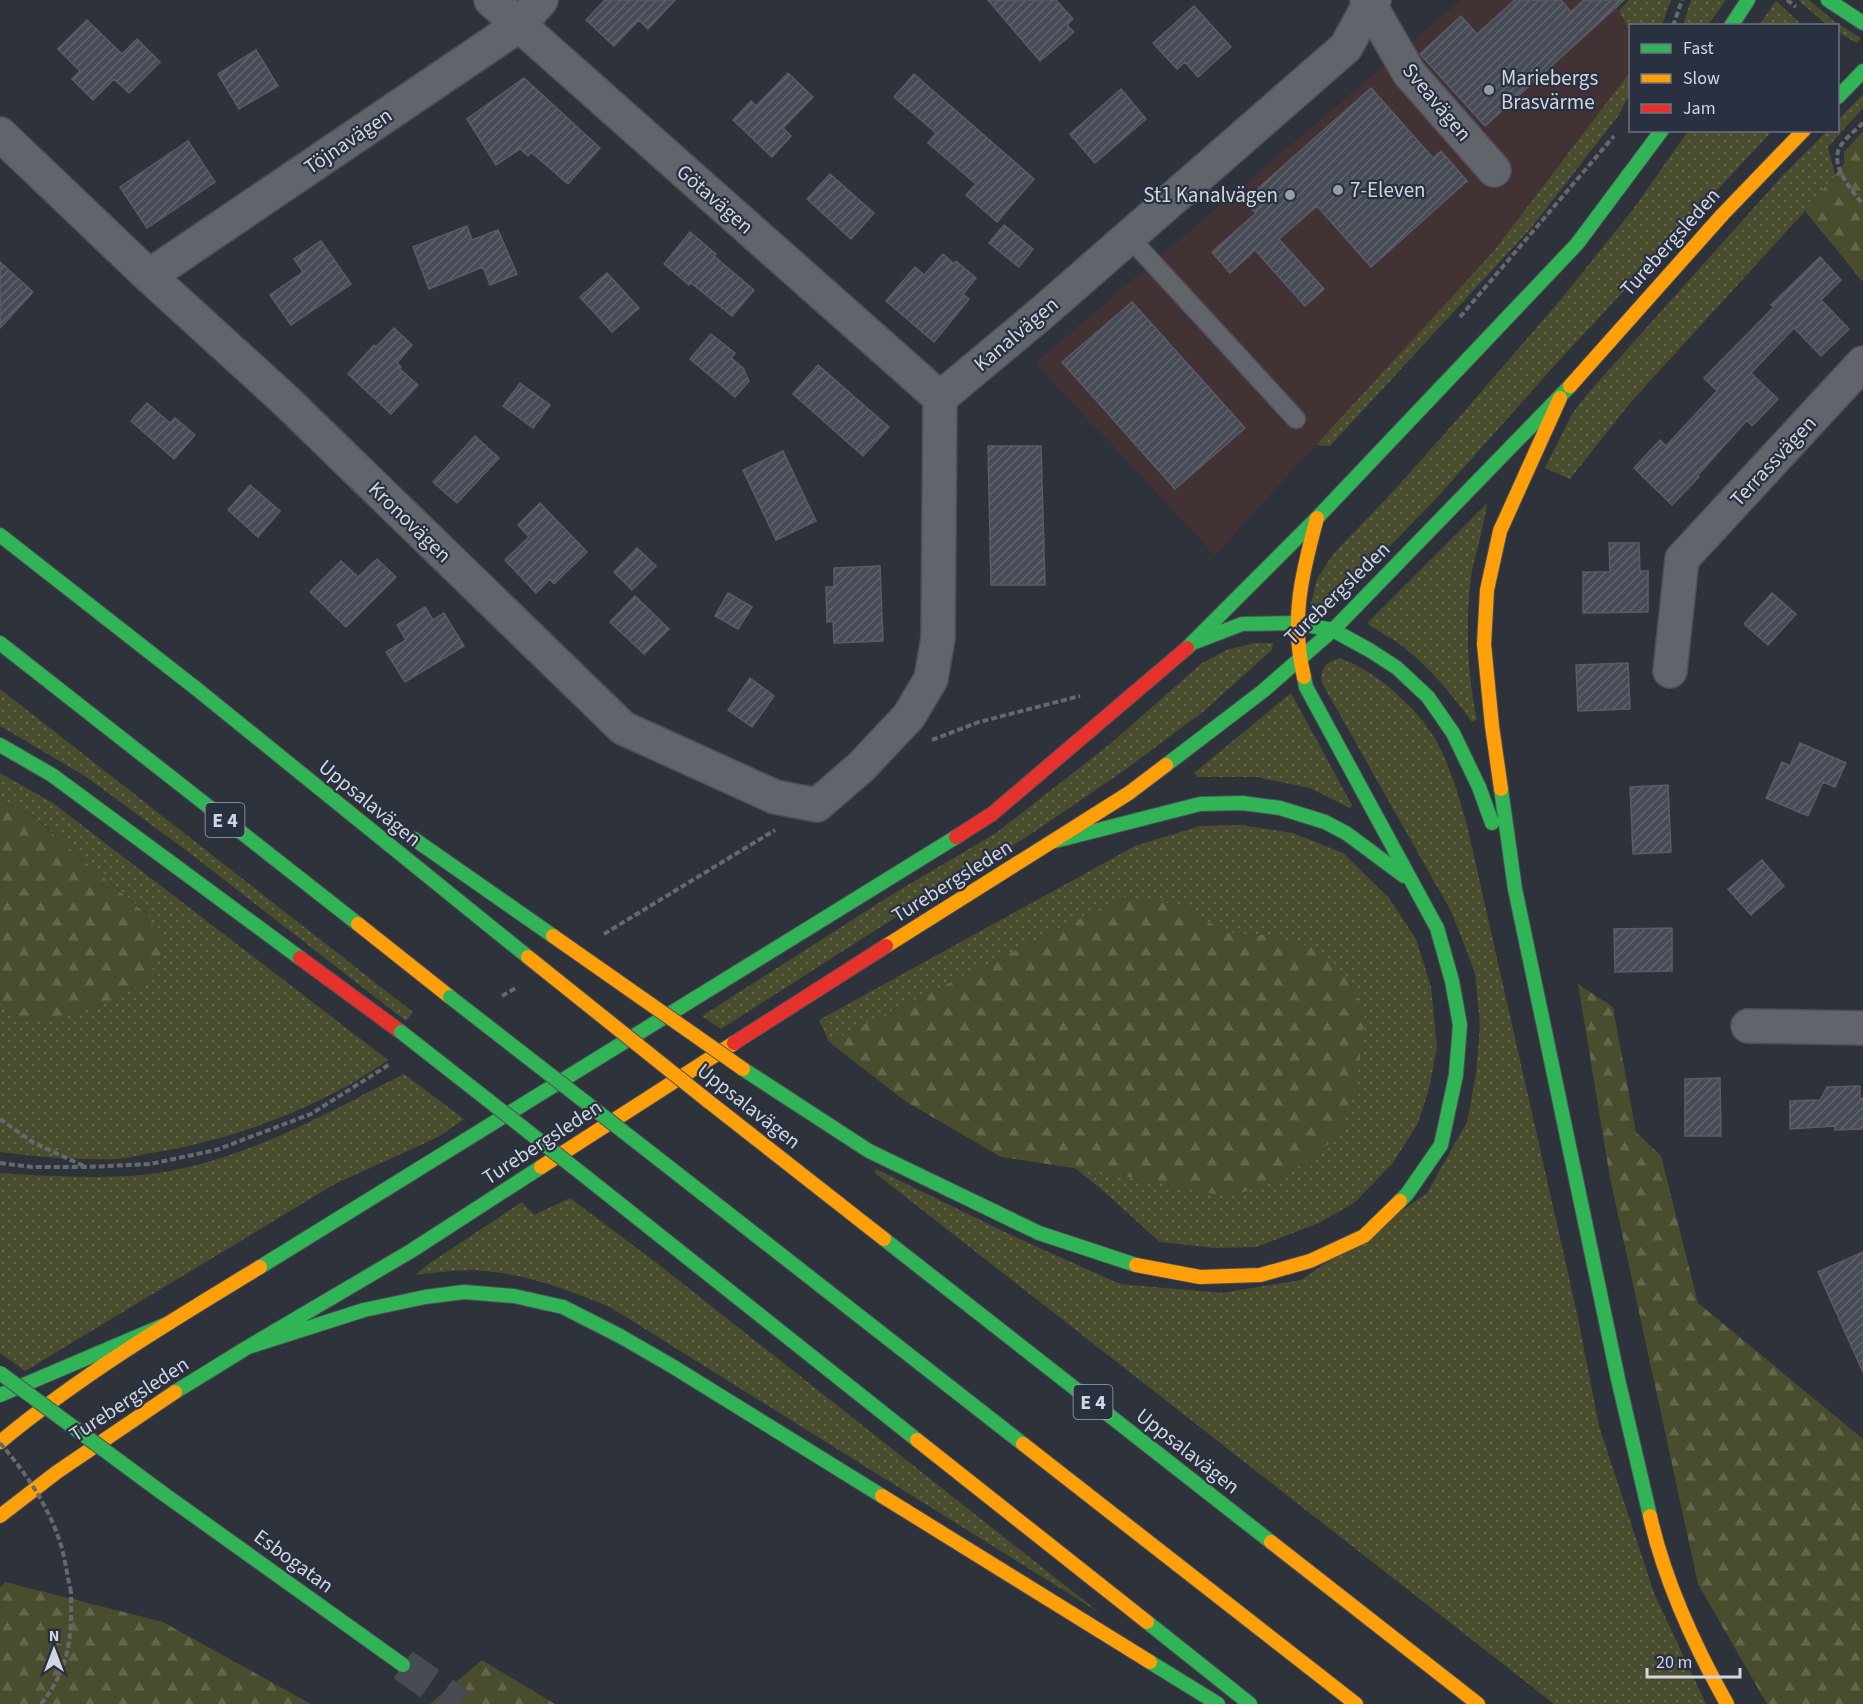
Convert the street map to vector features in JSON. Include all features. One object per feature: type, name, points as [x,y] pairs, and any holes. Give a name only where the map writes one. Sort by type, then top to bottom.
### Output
[{"type":"main road","points":[[1732,24],[1748,0]]},
{"type":"main road","points":[[1828,0],[1863,23]]},
{"type":"main road","points":[[1839,96],[1863,71]]},
{"type":"main road","name":"Turebergsleden","points":[[0,1442],[92,1374],[169,1323],[992,814],[1196,642],[1577,244],[1661,132]]},
{"type":"main road","name":"Turebergsleden","points":[[0,1516],[57,1472],[147,1410],[248,1347],[411,1251],[800,1000],[1129,793],[1263,691],[1334,630],[1560,398],[1723,214],[1802,132]]},
{"type":"main road","points":[[1560,398],[1500,531],[1487,590],[1484,644],[1491,714],[1515,889],[1618,1379],[1651,1523],[1671,1587],[1698,1652],[1726,1704]]},
{"type":"main road","points":[[399,829],[743,1069],[869,1151],[1039,1233],[1136,1265],[1200,1277],[1260,1275],[1310,1262],[1364,1236],[1407,1194],[1441,1145],[1456,1075],[1460,1025],[1452,981],[1437,928],[1306,687],[1298,660],[1295,623],[1302,572],[1317,518]]},
{"type":"main road","name":"Uppsalavägen","points":[[0,535],[198,690],[708,1101],[1478,1704]]},
{"type":"main road","points":[[1196,642],[1242,624],[1295,623],[1334,630],[1397,668],[1428,697],[1453,733],[1479,787],[1515,889]]},
{"type":"main road","name":"E 4","points":[[0,643],[1356,1704]]},
{"type":"main road","points":[[198,690],[351,796]]},
{"type":"main road","points":[[0,745],[52,775],[400,1032],[1250,1704]]},
{"type":"main road","points":[[1055,841],[1200,804],[1242,803],[1281,808],[1324,822],[1346,833],[1412,882]]},
{"type":"main road","points":[[248,1347],[364,1310],[426,1297],[464,1292],[504,1295],[563,1307],[672,1366],[1218,1704]]},
{"type":"main road","points":[[0,1395],[169,1323]]},
{"type":"main road","name":"Esbogatan","points":[[0,1373],[161,1492],[403,1665]]},
{"type":"street","name":"Götavägen","points":[[491,0],[940,398]]},
{"type":"street","name":"Töjnavägen","points":[[149,276],[518,26],[541,0]]},
{"type":"street","name":"Sveavägen","points":[[1370,1],[1409,73],[1494,170]]},
{"type":"street","name":"Kanalvägen","points":[[940,398],[1129,237],[1346,47],[1370,1]]},
{"type":"street","name":"Kronovägen","points":[[0,134],[149,276],[284,399],[622,728],[775,797],[817,805],[861,767],[909,716],[930,679],[938,638],[940,398]]},
{"type":"street","name":"Terrassvägen","points":[[1670,670],[1682,559],[1863,363]]},
{"type":"street","points":[[1748,1026],[1863,1028]]},
{"type":"lane","points":[[1129,237],[1296,419]]},
{"type":"path","points":[[1674,24],[1682,0]]},
{"type":"path","points":[[1863,123],[1839,148],[1838,164],[1844,178],[1863,205]]},
{"type":"path","points":[[1459,318],[1618,132]]},
{"type":"path","points":[[925,743],[979,722],[1079,697],[1087,692]]},
{"type":"path","points":[[0,1119],[34,1143],[87,1167]]},
{"type":"path","points":[[0,1442],[20,1466],[46,1507],[60,1542],[71,1592],[72,1628],[68,1653],[49,1694],[41,1704]]},
{"type":"shaded area","points":[[1461,0],[1610,0],[1619,11],[1629,29],[1629,73],[1493,252],[1215,555],[1035,363]]},
{"type":"green space","points":[[1629,0],[1671,0],[1662,24],[1629,24],[1629,29],[1619,11]]},
{"type":"green space","points":[[1691,0],[1726,0],[1709,24],[1683,24]]},
{"type":"green space","points":[[1798,0],[1809,0],[1838,24],[1826,24]]},
{"type":"green space","points":[[1776,1],[1801,24],[1760,24]]},
{"type":"green space","points":[[1839,24],[1861,38],[1857,43],[1839,33]]},
{"type":"green space","points":[[1629,73],[1629,95],[1619,115],[1531,228],[1330,446],[1316,445],[1493,252]]},
{"type":"green space","points":[[1863,94],[1863,108],[1828,147],[1835,175],[1805,211],[1630,403],[1570,479],[1545,468],[1572,414],[1589,392],[1784,174],[1826,132],[1839,132],[1839,119]]},
{"type":"green space","points":[[1863,131],[1863,282],[1805,211],[1844,164],[1844,152]]},
{"type":"green space","points":[[1687,132],[1771,132],[1556,364],[1433,502],[1339,598],[1325,609],[1310,607],[1317,579],[1333,554],[1455,422],[1563,297],[1634,208]]},
{"type":"green space","points":[[1487,503],[1472,571],[1468,606],[1469,665],[1477,719],[1472,722],[1424,665],[1401,645],[1367,623]]},
{"type":"green space","points":[[1255,643],[1273,643],[1272,650],[1204,711],[1122,772],[1028,836],[721,1029],[702,1016],[896,892],[996,833],[1110,744],[1202,663],[1227,650]]},
{"type":"green space","points":[[1340,658],[1382,681],[1419,716],[1437,742],[1454,783],[1467,825],[1577,1313],[1599,1426],[1654,1593],[1706,1704],[1554,1704],[875,1173],[876,1169],[1013,1236],[1120,1284],[1222,1293],[1301,1280],[1427,1193],[1467,1122],[1476,1074],[1480,1025],[1475,973],[1452,913],[1322,683],[1325,666]]},
{"type":"green space","points":[[0,689],[413,1012],[406,1021],[191,854],[85,776],[0,726]]},
{"type":"green space","points":[[1291,693],[1352,805],[1350,808],[1310,788],[1257,777],[1198,777],[1194,773]]},
{"type":"green space","points":[[0,773],[53,803],[388,1060],[335,1093],[305,1107],[244,1131],[212,1140],[115,1159],[57,1158],[0,1152],[0,998],[19,1021],[60,1017],[107,1003],[148,914],[33,815],[0,800]]},
{"type":"green space","points":[[0,800],[32,815],[148,915],[164,948],[146,981],[107,1003],[60,1017],[19,1021],[0,998]]},
{"type":"green space","points":[[1240,825],[1293,833],[1343,853],[1389,898],[1416,939],[1431,987],[1437,1047],[1429,1089],[1418,1123],[1393,1163],[1354,1203],[1319,1223],[1256,1247],[1216,1248],[1160,1242],[1075,1168],[1119,1175],[1268,935],[1227,933],[1181,905],[1124,897],[829,1042],[819,1020],[1135,846],[1200,826]]},
{"type":"green space","points":[[1124,897],[1181,905],[1227,933],[1268,935],[1314,948],[1346,977],[1365,1013],[1357,1079],[1339,1136],[1285,1177],[1230,1197],[1119,1175],[1001,1157],[905,1101],[829,1042]]},
{"type":"green space","points":[[1578,984],[1613,1007],[1636,1132],[1661,1156],[1698,1303],[1863,1439],[1863,1704],[1767,1704],[1698,1584],[1610,1178]]},
{"type":"green space","points":[[404,1074],[464,1119],[438,1137],[335,1184],[25,1371],[0,1353],[0,1173],[106,1177],[176,1170],[244,1150],[277,1137]]},
{"type":"green space","points":[[570,1198],[658,1264],[1100,1613],[610,1307],[553,1286],[509,1274],[464,1270],[415,1275],[522,1202],[534,1215]]},
{"type":"green space","points":[[5,1582],[163,1622],[311,1704],[0,1704],[0,1587]]},
{"type":"green space","points":[[482,1660],[555,1704],[430,1704]]},
{"type":"building","points":[[605,0],[675,0],[648,29],[639,20],[614,46],[586,20]]},
{"type":"building","points":[[988,0],[1056,0],[1073,19],[1067,25],[1074,32],[1040,61]]},
{"type":"building","name":"Mariebergs Brasvärme","points":[[1515,0],[1561,0],[1571,12],[1584,0],[1624,0],[1485,126],[1420,54],[1461,16],[1477,34]]},
{"type":"building","points":[[1194,6],[1231,47],[1198,77],[1185,62],[1177,69],[1153,43]]},
{"type":"building","points":[[87,20],[122,54],[137,39],[160,62],[129,93],[114,79],[93,100],[72,79],[80,71],[58,49]]},
{"type":"building","points":[[256,50],[278,86],[239,109],[218,74]]},
{"type":"building","points":[[788,73],[813,97],[783,128],[791,136],[772,157],[733,120],[751,101],[756,106]]},
{"type":"building","points":[[914,74],[1034,179],[997,222],[966,195],[976,184],[928,143],[936,133],[894,97]]},
{"type":"building","points":[[524,78],[600,148],[568,184],[531,152],[528,156],[520,149],[496,165],[467,119]]},
{"type":"building","name":"St1 Kanalvägen","points":[[1371,88],[1433,158],[1441,151],[1467,181],[1371,267],[1317,206],[1279,239],[1324,289],[1305,306],[1255,250],[1230,273],[1212,252],[1256,213],[1244,201]]},
{"type":"building","points":[[1121,89],[1146,119],[1095,163],[1070,134]]},
{"type":"building","points":[[188,141],[215,182],[147,228],[120,187]]},
{"type":"building","points":[[830,174],[874,213],[851,239],[807,199]]},
{"type":"building","points":[[1004,225],[1033,249],[1019,267],[989,243]]},
{"type":"building","points":[[467,226],[472,240],[498,230],[517,274],[490,285],[483,267],[429,289],[413,247]]},
{"type":"building","points":[[690,232],[754,290],[732,316],[664,264]]},
{"type":"building","points":[[321,241],[351,284],[291,325],[270,295],[303,272],[294,259]]},
{"type":"building","points":[[943,254],[954,264],[956,261],[976,278],[963,294],[969,299],[934,342],[886,301],[915,267],[924,275]]},
{"type":"building","points":[[1820,257],[1841,280],[1821,300],[1849,329],[1821,356],[1794,328],[1751,373],[1778,399],[1752,426],[1747,420],[1672,505],[1634,468],[1660,440],[1666,446],[1717,391],[1704,378],[1774,307],[1771,305]]},
{"type":"building","points":[[0,262],[33,292],[0,328]]},
{"type":"building","points":[[607,273],[639,308],[612,332],[580,297]]},
{"type":"building","points":[[1132,302],[1245,428],[1175,489],[1062,362]]},
{"type":"building","points":[[394,328],[412,345],[397,363],[401,367],[399,368],[418,385],[391,414],[348,374],[374,345],[376,347]]},
{"type":"building","points":[[711,334],[735,353],[731,358],[743,368],[749,381],[735,397],[690,359]]},
{"type":"building","points":[[818,365],[889,427],[863,456],[793,394]]},
{"type":"building","points":[[520,383],[550,405],[533,428],[503,406]]},
{"type":"building","points":[[147,403],[170,423],[175,418],[195,435],[174,459],[131,421]]},
{"type":"building","points":[[475,436],[499,458],[457,503],[433,482]]},
{"type":"building","points":[[988,446],[1041,446],[1045,585],[991,585]]},
{"type":"building","points":[[783,451],[816,521],[776,540],[743,470]]},
{"type":"building","points":[[250,485],[280,511],[258,537],[228,510]]},
{"type":"building","points":[[540,503],[587,552],[554,584],[550,579],[536,593],[505,560],[529,537],[518,525]]},
{"type":"building","points":[[1609,543],[1639,543],[1640,571],[1648,571],[1648,612],[1583,613],[1583,572],[1610,572]]},
{"type":"building","points":[[637,548],[656,566],[632,590],[614,572]]},
{"type":"building","points":[[377,559],[396,577],[346,627],[310,592],[341,561],[358,577]]},
{"type":"building","points":[[880,566],[883,641],[834,643],[833,621],[827,622],[826,587],[834,587],[834,568]]},
{"type":"building","points":[[728,593],[752,607],[738,629],[715,616]]},
{"type":"building","points":[[1772,593],[1796,614],[1768,645],[1744,624]]},
{"type":"building","points":[[635,596],[669,629],[644,654],[610,622]]},
{"type":"building","points":[[425,607],[433,620],[444,613],[464,646],[405,682],[386,652],[406,640],[397,625]]},
{"type":"building","points":[[1628,663],[1630,709],[1578,711],[1576,665]]},
{"type":"building","points":[[750,678],[774,696],[752,727],[728,710]]},
{"type":"building","points":[[1800,743],[1846,763],[1835,787],[1823,782],[1808,816],[1766,798],[1782,762],[1790,766]]},
{"type":"building","points":[[1668,785],[1671,852],[1633,854],[1630,787]]},
{"type":"building","points":[[1762,860],[1784,886],[1751,915],[1728,889]]},
{"type":"building","points":[[1672,928],[1672,971],[1615,972],[1614,929]]},
{"type":"building","points":[[1720,1078],[1721,1136],[1685,1136],[1685,1079]]},
{"type":"building","points":[[1860,1086],[1860,1098],[1863,1098],[1863,1129],[1835,1130],[1835,1126],[1790,1129],[1790,1101],[1820,1100],[1827,1087]]},
{"type":"building","points":[[1863,1252],[1863,1372],[1818,1272]]},
{"type":"tunnel","points":[[403,1665],[459,1704]]},
{"type":"traffic: fast","points":[[1732,24],[1748,0]]},
{"type":"traffic: fast","points":[[1828,0],[1863,23]]},
{"type":"traffic: fast","points":[[1839,96],[1863,71]]},
{"type":"traffic: fast","points":[[1187,648],[1317,518],[1577,244],[1661,132]]},
{"type":"traffic: fast","points":[[1166,765],[1263,691],[1333,630],[1570,386]]},
{"type":"traffic: fast","points":[[0,535],[198,690],[528,957]]},
{"type":"traffic: fast","points":[[1195,642],[1242,624],[1295,623],[1333,630],[1371,651],[1397,668],[1428,697],[1453,733],[1479,787],[1492,823]]},
{"type":"traffic: fast","points":[[0,643],[358,924]]},
{"type":"traffic: fast","points":[[1304,677],[1306,687],[1437,928],[1452,981],[1460,1025],[1456,1075],[1441,1145],[1400,1201]]},
{"type":"traffic: fast","points":[[0,745],[52,775],[300,958]]},
{"type":"traffic: fast","points":[[1501,789],[1515,889],[1618,1379],[1650,1516]]},
{"type":"traffic: fast","points":[[1055,841],[1200,804],[1242,803],[1280,808],[1325,822],[1346,833],[1404,876]]},
{"type":"traffic: fast","points":[[260,1267],[956,837]]},
{"type":"traffic: fast","points":[[414,839],[553,936]]},
{"type":"traffic: fast","points":[[450,997],[638,1143]]},
{"type":"traffic: fast","points":[[401,1032],[586,1177]]},
{"type":"traffic: fast","points":[[743,1069],[869,1151],[1039,1233],[1136,1265]]},
{"type":"traffic: fast","points":[[638,1143],[1023,1444]]},
{"type":"traffic: fast","points":[[175,1392],[411,1251],[541,1167]]},
{"type":"traffic: fast","points":[[586,1177],[917,1440]]},
{"type":"traffic: fast","points":[[884,1239],[1271,1542]]},
{"type":"traffic: fast","points":[[248,1347],[364,1310],[425,1297],[464,1292],[514,1296],[563,1307],[672,1366],[882,1496]]},
{"type":"traffic: fast","points":[[0,1395],[169,1323]]},
{"type":"traffic: fast","points":[[0,1373],[161,1492]]},
{"type":"traffic: fast","points":[[161,1492],[403,1665]]},
{"type":"traffic: fast","points":[[1147,1622],[1250,1704]]},
{"type":"traffic: fast","points":[[1150,1662],[1218,1704]]},
{"type":"traffic: slow","points":[[1570,386],[1723,214],[1802,132]]},
{"type":"traffic: slow","points":[[1501,789],[1484,644],[1487,590],[1500,531],[1560,398]]},
{"type":"traffic: slow","points":[[1304,677],[1298,636],[1298,616],[1303,577],[1317,518]]},
{"type":"traffic: slow","points":[[886,946],[1129,793],[1166,765]]},
{"type":"traffic: slow","points":[[358,924],[450,997]]},
{"type":"traffic: slow","points":[[553,936],[743,1069]]},
{"type":"traffic: slow","points":[[528,957],[708,1101]]},
{"type":"traffic: slow","points":[[541,1167],[734,1043]]},
{"type":"traffic: slow","points":[[708,1101],[884,1239]]},
{"type":"traffic: slow","points":[[1136,1265],[1200,1277],[1260,1275],[1310,1261],[1364,1236],[1400,1201]]},
{"type":"traffic: slow","points":[[0,1442],[94,1371],[260,1267]]},
{"type":"traffic: slow","points":[[0,1516],[57,1472],[175,1392]]},
{"type":"traffic: slow","points":[[917,1440],[1147,1622]]},
{"type":"traffic: slow","points":[[1023,1444],[1356,1704]]},
{"type":"traffic: slow","points":[[882,1496],[1150,1662]]},
{"type":"traffic: slow","points":[[1650,1516],[1672,1589],[1703,1659],[1727,1704]]},
{"type":"traffic: slow","points":[[1271,1542],[1478,1704]]},
{"type":"traffic: jam","points":[[956,837],[992,814],[1187,648]]},
{"type":"traffic: jam","points":[[734,1043],[886,946]]},
{"type":"traffic: jam","points":[[300,958],[401,1032]]},
{"type":"place","name":"Mariebergs Brasvärme","points":[[1489,90]]},
{"type":"place","name":"7-Eleven","points":[[1338,190]]},
{"type":"place","name":"St1 Kanalvägen","points":[[1290,195]]}]
